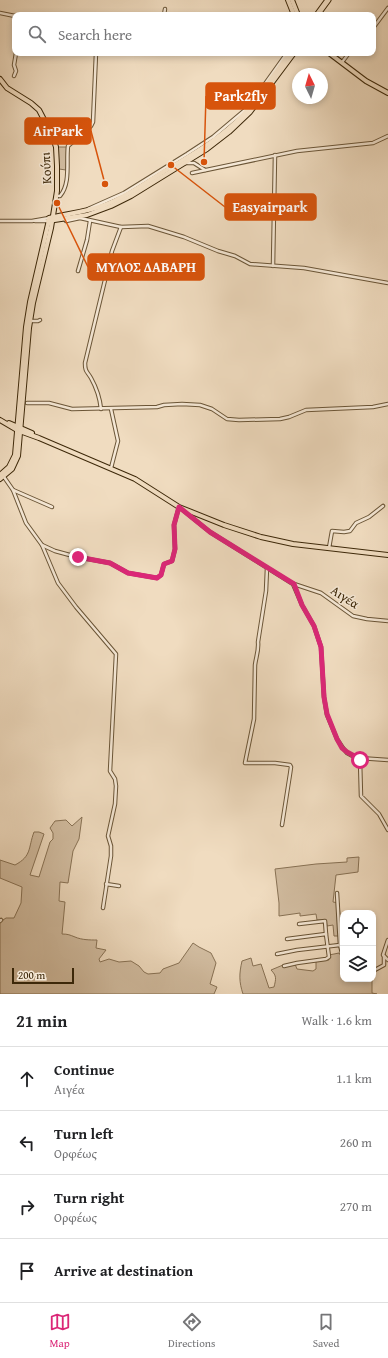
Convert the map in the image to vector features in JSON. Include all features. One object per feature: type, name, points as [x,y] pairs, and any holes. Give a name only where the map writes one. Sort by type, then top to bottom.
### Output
[{"type":"highway","points":[[319,12],[328,0]]},
{"type":"highway","points":[[323,12],[331,0]]},
{"type":"main road","points":[[288,0],[293,12]]},
{"type":"main road","points":[[292,0],[297,12]]},
{"type":"main road","points":[[52,220],[65,219],[93,213],[111,206],[131,196],[184,164],[220,136],[242,116],[260,94],[286,56]]},
{"type":"main road","points":[[52,220],[86,211],[117,200],[222,138],[250,112],[292,56]]},
{"type":"main road","points":[[332,56],[366,81],[388,93]]},
{"type":"main road","points":[[336,56],[366,81]]},
{"type":"main road","name":"Κούπι","points":[[0,79],[7,88],[39,110],[52,135],[56,147],[58,185],[52,220]]},
{"type":"main road","points":[[1,477],[14,458],[19,429],[30,321],[52,220]]},
{"type":"main road","points":[[19,429],[28,312],[52,220]]},
{"type":"main road","points":[[0,420],[111,468],[143,483],[179,507],[224,525],[262,537],[293,544],[388,555]]},
{"type":"street","points":[[376,24],[388,8]]},
{"type":"street","points":[[0,13],[12,15]]},
{"type":"street","points":[[14,76],[16,71],[14,64],[15,56]]},
{"type":"street","points":[[56,196],[60,196],[65,187],[68,146],[91,126],[93,122],[96,56]]},
{"type":"street","points":[[86,211],[88,208],[124,193],[222,130],[251,103],[286,56]]},
{"type":"street","points":[[343,61],[346,56]]},
{"type":"street","points":[[192,173],[240,164],[275,155],[330,147],[368,144],[388,136]]},
{"type":"street","points":[[273,266],[275,155]]},
{"type":"street","points":[[192,157],[198,166]]},
{"type":"street","points":[[184,164],[190,163],[205,170]]},
{"type":"street","points":[[65,219],[66,222],[80,218],[121,227],[154,227],[235,256],[250,264],[304,268],[388,283]]},
{"type":"street","points":[[0,221],[52,220]]},
{"type":"street","points":[[78,271],[87,240],[90,221]]},
{"type":"street","points":[[101,409],[99,397],[91,377],[86,371],[85,363],[112,250],[121,227]]},
{"type":"street","points":[[30,321],[37,322],[40,320]]},
{"type":"street","points":[[28,402],[49,403],[72,410],[157,407],[178,404],[200,405],[212,409],[227,419],[239,420],[280,419],[306,410],[373,407],[388,404]]},
{"type":"street","points":[[111,409],[118,441],[111,468]]},
{"type":"street","points":[[1,477],[13,490],[26,523],[42,545],[58,583],[76,607],[116,654],[110,771],[115,779],[116,786],[115,804],[108,836],[111,849],[110,866],[103,908]]},
{"type":"street","points":[[13,490],[52,506]]},
{"type":"street","points":[[329,548],[332,530],[344,532],[350,531],[356,523],[369,517],[383,506]]},
{"type":"street","points":[[42,545],[55,551],[110,563],[128,573],[157,578],[161,575],[164,564],[172,561],[175,549],[174,525],[179,507]]},
{"type":"street","name":"Αιγέα","points":[[179,507],[210,532],[294,584],[321,593],[353,616],[388,621]]},
{"type":"street","points":[[267,568],[266,591],[258,642],[259,649],[255,665],[254,719],[246,763],[275,763],[290,765],[291,767],[282,825]]},
{"type":"street","points":[[294,584],[302,605],[314,626],[321,647],[324,697],[327,714],[337,739],[342,748],[358,758],[388,760]]},
{"type":"street","points":[[296,589],[299,586]]},
{"type":"street","points":[[358,758],[361,765],[361,796],[379,814],[388,830]]},
{"type":"street","points":[[106,884],[119,886]]},
{"type":"street","points":[[277,954],[340,945],[337,893]]},
{"type":"street","points":[[284,966],[328,959],[325,921],[299,924]]},
{"type":"street","points":[[287,939],[326,934]]},
{"type":"street","points":[[376,969],[384,965],[383,955],[388,940]]},
{"type":"street","points":[[383,955],[388,960]]},
{"type":"shaded area","points":[[58,147],[67,147],[66,170],[59,169]]},
{"type":"shaded area","points":[[82,817],[79,839],[73,851],[68,883],[60,882],[59,901],[65,902],[62,934],[83,939],[97,940],[96,948],[106,950],[99,959],[100,962],[109,959],[119,962],[131,961],[148,974],[160,973],[163,969],[179,963],[193,943],[211,953],[216,963],[210,984],[217,987],[214,994],[0,994],[0,922],[6,918],[14,918],[21,903],[22,887],[0,878],[0,860],[15,865],[27,855],[34,832],[44,834],[30,875],[39,877],[50,842],[53,839],[53,833],[50,828],[55,821],[66,820],[72,826]]},
{"type":"shaded area","points":[[359,857],[358,872],[336,875],[333,902],[339,903],[340,936],[334,936],[333,925],[327,926],[326,920],[317,920],[316,914],[300,916],[300,913],[279,916],[275,869],[347,862],[347,858]]},
{"type":"shaded area","points":[[339,953],[340,954],[340,982],[372,982],[372,993],[377,994],[243,994],[240,978],[242,961],[251,958],[253,966],[261,964],[269,988],[274,987],[276,980],[271,970],[283,965],[283,967],[295,964],[297,969],[313,971],[316,969],[316,961],[329,960],[329,955]]},
{"type":"place","name":"Park2fly","points":[[204,162]]},
{"type":"place","name":"Easyairpark","points":[[171,165]]},
{"type":"place","name":"AirPark","points":[[105,184]]},
{"type":"place","name":"ΜΥΛΟΣ ΔΑΒΑΡΗ","points":[[57,203]]},
{"type":"route","points":[[78,557],[110,563],[128,573],[157,578],[161,575],[164,564],[172,561],[176,542],[174,525],[179,507],[210,532],[294,584],[302,605],[314,626],[321,647],[324,697],[327,714],[342,748],[360,760]]}]
